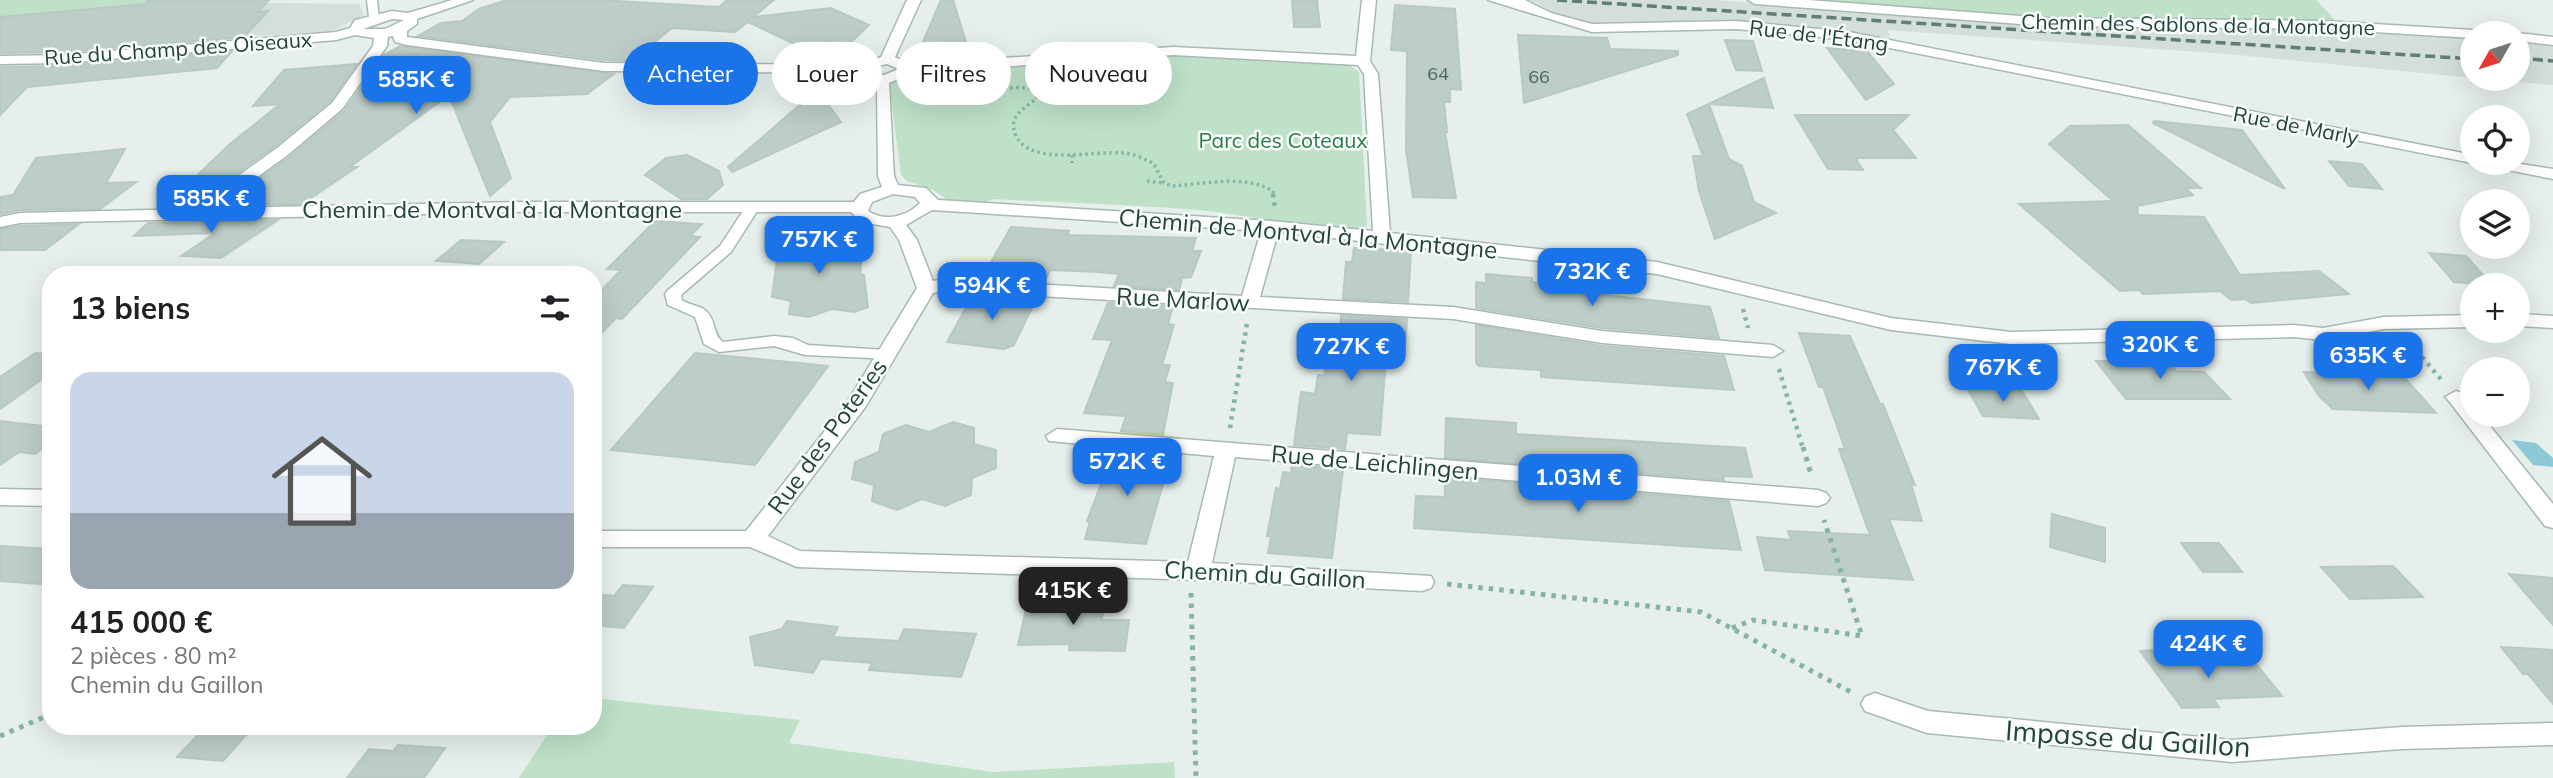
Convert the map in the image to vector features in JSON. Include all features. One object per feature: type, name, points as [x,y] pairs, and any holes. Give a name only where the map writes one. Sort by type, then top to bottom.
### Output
[{"type":"street","points":[[410,17],[410,24],[381,34],[355,31],[356,26],[375,17],[410,17],[466,0]]},
{"type":"street","points":[[887,60],[914,0]]},
{"type":"street","points":[[1369,0],[1363,61],[1371,74],[1382,240]]},
{"type":"street","name":"Rue de l'Étang","points":[[1495,0],[1518,1],[1559,21],[1592,28],[1736,25],[1824,32],[2119,89]]},
{"type":"street","name":"Chemin des Sablons de la Montagne","points":[[1755,0],[2049,22],[2325,25],[2460,33]]},
{"type":"street","points":[[400,29],[400,39],[407,41],[604,67],[772,68]]},
{"type":"street","name":"Rue du Champ des Oiseaux","points":[[0,60],[90,57],[336,36],[355,31]]},
{"type":"street","points":[[198,213],[283,151],[337,106],[380,46],[381,34]]},
{"type":"street","points":[[2530,38],[2553,41]]},
{"type":"street","points":[[1011,62],[1173,51],[1363,61]]},
{"type":"street","points":[[882,62],[896,61]]},
{"type":"street","points":[[892,189],[886,176],[883,84],[896,76]]},
{"type":"street","name":"Rue de Marly","points":[[2119,89],[2460,157]]},
{"type":"street","points":[[2530,170],[2553,174]]},
{"type":"street","points":[[892,189],[920,192],[929,200],[928,205],[917,215],[895,221],[865,217],[859,207],[866,198],[892,189]]},
{"type":"street","name":"Chemin de Montval à la Montagne","points":[[928,205],[1271,226],[1657,268],[1891,324],[2011,338],[2294,331],[2323,334],[2393,323],[2460,321]]},
{"type":"street","name":"Chemin de Montval à la Montagne","points":[[0,222],[20,218],[517,206],[859,207]]},
{"type":"street","points":[[895,221],[908,240],[926,288]]},
{"type":"street","points":[[1249,303],[1271,226]]},
{"type":"street","name":"Rue Marlow","points":[[926,288],[946,285],[1453,313],[1602,337],[1773,351]]},
{"type":"street","name":"Rue des Poteries","points":[[753,539],[855,406],[926,288]]},
{"type":"street","points":[[2530,321],[2553,322]]},
{"type":"street","points":[[2456,397],[2553,520]]},
{"type":"street","name":"Rue de Leichlingen","points":[[1058,436],[1818,498]]},
{"type":"street","points":[[1194,581],[1226,450]]},
{"type":"street","points":[[0,497],[42,498]]},
{"type":"street","name":"Chemin du Gaillon","points":[[602,539],[753,539],[797,559],[1194,581],[1422,582]]},
{"type":"street","name":"Impasse du Gaillon","points":[[1875,704],[1927,722],[2232,751],[2402,738],[2553,734]]},
{"type":"lane","points":[[372,0],[377,12],[375,17]]},
{"type":"lane","points":[[752,208],[726,249],[682,284],[673,295],[674,302],[695,308],[706,319],[710,340],[719,347],[774,341],[788,342],[805,350],[886,355]]},
{"type":"path","points":[[883,84],[931,86],[947,96],[961,98],[1004,86],[1032,89],[1037,98],[1014,121],[1016,140],[1038,152],[1072,155],[1107,152],[1135,155],[1158,167],[1164,183]]},
{"type":"path","points":[[1072,155],[1072,163]]},
{"type":"path","points":[[1147,181],[1179,187],[1246,182],[1265,186],[1276,197],[1271,226]]},
{"type":"path","points":[[1744,311],[1749,331]]},
{"type":"path","points":[[2393,323],[2456,397]]},
{"type":"path","points":[[1226,450],[1244,349]]},
{"type":"path","points":[[1732,628],[1753,620],[1862,636],[1773,351]]},
{"type":"path","points":[[1194,581],[1196,778]]},
{"type":"path","points":[[1422,582],[1701,612],[1875,704]]},
{"type":"path","points":[[0,736],[42,718]]},
{"type":"shaded area","points":[[1516,0],[1712,0],[2061,25],[2318,28],[2460,34],[2460,77],[2228,54],[1887,30],[1890,37],[1742,21],[1587,23],[1560,17],[1536,2]]},
{"type":"shaded area","points":[[177,2],[359,4],[364,15],[333,31],[0,53],[0,50],[48,11]]},
{"type":"shaded area","points":[[2530,39],[2553,42],[2553,85],[2530,83]]},
{"type":"green space","points":[[0,0],[174,0],[0,17]]},
{"type":"green space","points":[[1796,0],[2316,0],[2337,22],[2048,19]]},
{"type":"green space","name":"Parc des Coteaux","points":[[1172,54],[1346,63],[1359,72],[1367,226],[1333,228],[1146,206],[994,199],[982,203],[950,201],[931,189],[907,181],[901,175],[889,82],[896,79],[896,105],[1011,105],[1011,65],[1025,64],[1025,105],[1172,105]]},
{"type":"green space","points":[[602,699],[800,720],[789,743],[993,772],[1174,762],[1175,778],[519,778],[547,735],[602,735]]},
{"type":"water","points":[[2512,440],[2536,443],[2553,458],[2553,467],[2533,465]]},
{"type":"building","points":[[149,0],[269,0],[258,12],[268,11],[244,37],[64,52],[0,53],[0,17],[145,4]]},
{"type":"building","points":[[507,0],[599,0],[719,7],[727,0],[774,0],[753,17],[831,8],[869,25],[851,42],[791,42],[748,22],[735,32],[672,28],[655,42],[623,42],[623,61],[418,36],[441,23],[462,21],[479,9]]},
{"type":"building","points":[[941,0],[953,0],[966,42],[923,42]]},
{"type":"building","points":[[1292,0],[1317,0],[1320,27],[1294,27]]},
{"type":"building","points":[[1395,5],[1455,9],[1461,90],[1450,89],[1450,102],[1444,102],[1445,132],[1456,198],[1413,197],[1406,150],[1407,51],[1391,50]]},
{"type":"building","points":[[1518,35],[1607,38],[1610,49],[1678,51],[1678,55],[1524,103]]},
{"type":"building","points":[[1725,40],[1753,41],[1762,71],[1736,70]]},
{"type":"building","points":[[400,46],[614,74],[587,94],[510,97],[490,122],[511,178],[490,196],[449,95],[350,167],[357,167],[302,204],[223,205],[291,156],[344,111],[384,55]]},
{"type":"building","points":[[1827,48],[1867,51],[1894,84],[1866,100]]},
{"type":"building","points":[[232,51],[217,68],[27,87],[0,115],[0,67],[64,66]]},
{"type":"building","points":[[357,64],[330,101],[275,146],[191,206],[164,207],[230,144],[280,104],[253,106],[284,70]]},
{"type":"building","points":[[1764,78],[1773,108],[1709,104],[1729,159],[1742,166],[1754,202],[1776,213],[1715,239],[1699,191],[1693,156],[1703,156],[1687,114]]},
{"type":"building","points":[[800,105],[829,105],[841,122],[732,172],[728,167]]},
{"type":"building","points":[[1795,115],[1909,115],[1893,130],[1916,158],[1855,158],[1863,170],[1828,169]]},
{"type":"building","points":[[2153,123],[2242,130],[2285,189]]},
{"type":"building","points":[[2128,125],[2201,188],[2185,188],[2193,195],[2137,206],[2138,215],[2204,217],[2240,275],[2319,271],[2349,294],[2251,303],[2245,299],[2231,300],[2220,291],[2143,294],[2139,290],[2120,291],[2019,204],[2113,201],[2049,144],[2070,126]]},
{"type":"building","points":[[125,149],[106,183],[136,182],[100,209],[20,210],[0,214],[0,197],[13,195],[36,158]]},
{"type":"building","points":[[687,155],[719,171],[723,185],[707,199],[681,199],[645,175],[666,158]]},
{"type":"building","points":[[2329,161],[2362,164],[2382,189],[2349,186]]},
{"type":"building","points":[[278,220],[221,258],[181,256],[215,233],[134,236],[148,223]]},
{"type":"building","points":[[655,221],[702,224],[690,236],[700,237],[622,319],[616,318],[602,333],[602,290],[621,270],[607,269]]},
{"type":"building","points":[[79,224],[45,250],[0,250],[0,229]]},
{"type":"building","points":[[1011,227],[1069,231],[1067,235],[1196,238],[1192,251],[1201,251],[1191,277],[1182,278],[1179,290],[1114,286],[1119,274],[1099,272],[1050,270],[1044,282],[982,278]]},
{"type":"building","points":[[824,233],[843,236],[843,246],[862,250],[860,274],[864,275],[868,307],[854,312],[832,309],[809,317],[789,314],[791,301],[772,297],[780,235],[804,240]]},
{"type":"building","points":[[461,240],[504,242],[479,264],[436,261]]},
{"type":"building","points":[[1354,248],[1411,251],[1408,302],[1343,299],[1346,262],[1352,262]]},
{"type":"building","points":[[2429,253],[2460,256],[2460,259],[2469,259],[2481,273],[2460,273],[2460,282],[2454,282]]},
{"type":"building","points":[[1486,274],[1532,278],[1532,282],[1596,288],[1597,294],[1710,307],[1719,338],[1602,328],[1476,308],[1476,282],[1486,283]]},
{"type":"building","points":[[973,295],[1036,299],[1014,345],[1004,349],[947,342]]},
{"type":"building","points":[[1108,303],[1173,306],[1168,324],[1174,325],[1162,365],[1170,365],[1165,382],[1173,383],[1163,435],[1121,431],[1126,416],[1084,413],[1112,340],[1093,339]]},
{"type":"building","points":[[1341,315],[1407,319],[1404,361],[1386,359],[1380,435],[1347,433],[1345,449],[1294,445],[1301,392],[1315,394],[1318,375],[1324,376],[1332,335],[1340,336]]},
{"type":"building","points":[[1476,325],[1602,346],[1724,356],[1734,390],[1541,377],[1541,370],[1479,366],[1476,363]]},
{"type":"building","points":[[1799,333],[1850,336],[1880,404],[1883,404],[1915,485],[1911,484],[1922,521],[1889,519],[1913,580],[1765,570],[1757,537],[1791,540],[1788,531],[1870,535],[1839,449],[1845,449],[1823,387],[1819,387]]},
{"type":"building","points":[[35,353],[42,353],[42,379],[0,409],[0,377]]},
{"type":"building","points":[[695,353],[828,366],[755,465],[611,450]]},
{"type":"building","points":[[2096,361],[2167,361],[2176,371],[2204,372],[2230,399],[2126,399]]},
{"type":"building","points":[[2304,372],[2402,375],[2436,413],[2333,409],[2319,396]]},
{"type":"building","points":[[1967,388],[2022,391],[2039,419],[1983,416]]},
{"type":"building","points":[[1446,418],[1516,423],[1516,434],[1745,448],[1752,477],[1723,476],[1724,480],[1445,458]]},
{"type":"building","points":[[0,421],[42,426],[42,449],[35,454],[19,452],[0,465]]},
{"type":"building","points":[[953,422],[974,428],[974,444],[996,450],[996,468],[972,478],[971,495],[945,506],[922,499],[897,510],[872,501],[874,485],[852,479],[855,462],[879,452],[883,434],[906,425],[929,432]]},
{"type":"building","points":[[1114,450],[1159,454],[1157,463],[1169,463],[1146,544],[1085,539],[1090,521],[1087,521]]},
{"type":"building","points":[[1292,464],[1343,469],[1332,558],[1268,553],[1271,536],[1267,536],[1276,488],[1280,489],[1283,472],[1291,473]]},
{"type":"building","points":[[1445,477],[1729,501],[1741,550],[1414,528],[1416,496],[1445,497]]},
{"type":"building","points":[[2052,514],[2105,528],[2105,562],[2050,547]]},
{"type":"building","points":[[2181,543],[2219,543],[2242,572],[2203,572]]},
{"type":"building","points":[[0,546],[42,548],[42,584],[0,581]]},
{"type":"building","points":[[2393,566],[2423,597],[2350,599],[2321,567]]},
{"type":"building","points":[[2509,574],[2553,578],[2553,625]]},
{"type":"building","points":[[623,585],[653,587],[624,628],[602,626],[602,595],[614,596]]},
{"type":"building","points":[[1027,604],[1104,604],[1102,620],[1129,620],[1125,651],[1069,650],[1070,644],[1018,645]]},
{"type":"building","points":[[787,621],[838,627],[833,637],[899,641],[904,629],[976,634],[961,677],[869,670],[872,663],[821,659],[813,673],[755,665],[750,637],[782,629]]},
{"type":"building","points":[[2501,647],[2553,650],[2553,704],[2528,674],[2523,674]]},
{"type":"building","points":[[2175,649],[2186,663],[2224,662],[2228,667],[2257,665],[2282,696],[2213,699],[2219,707],[2182,708],[2140,651]]},
{"type":"building","points":[[198,735],[246,735],[223,761],[177,757]]},
{"type":"building","points":[[398,745],[445,748],[424,778],[347,778],[369,749],[393,751]]},
{"type":"railway","points":[[1557,0],[2460,58]]},
{"type":"railway","points":[[2530,59],[2553,61]]}]
